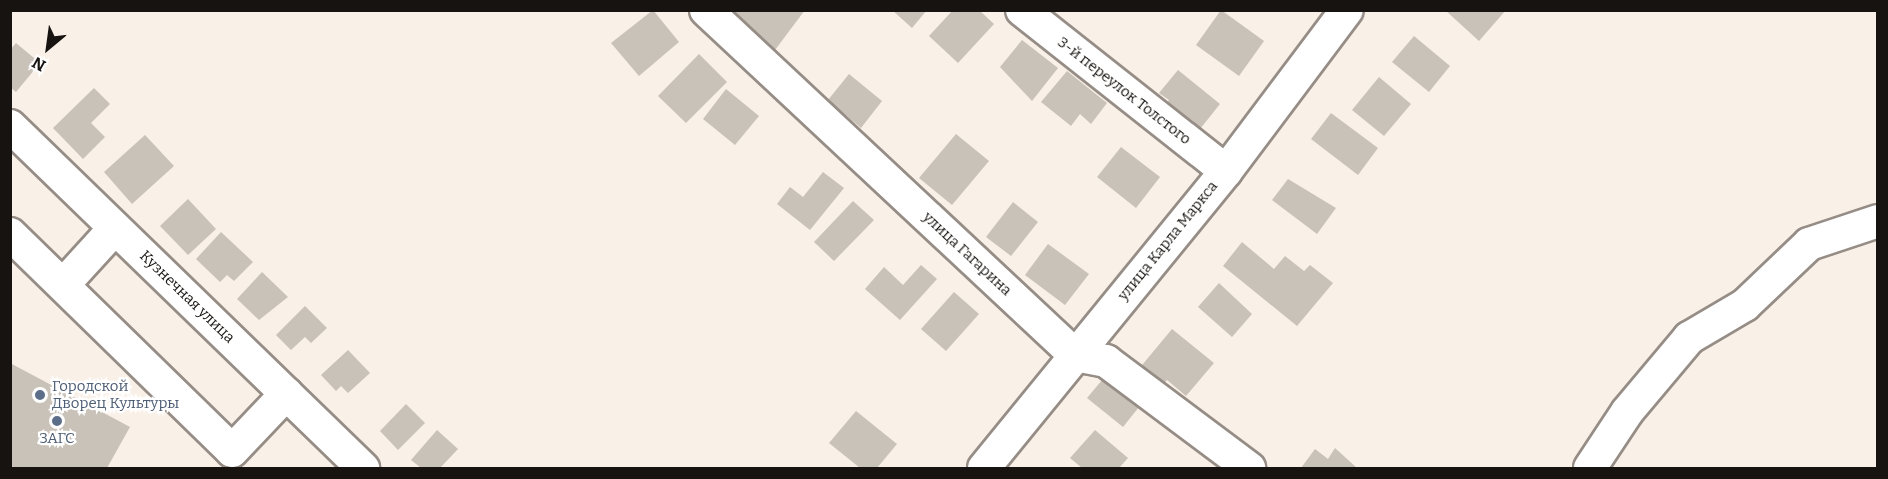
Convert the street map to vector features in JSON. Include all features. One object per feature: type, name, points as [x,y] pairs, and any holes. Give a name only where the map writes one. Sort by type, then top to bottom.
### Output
[{"type":"street","name":"улица Гагарина","points":[[706,10],[1075,355]]},
{"type":"street","name":"3-й переулок Толстого","points":[[1022,10],[1226,171]]},
{"type":"street","name":"улица Карла Маркса","points":[[984,468],[1226,171],[1347,10]]},
{"type":"street","name":"Кузнечная улица","points":[[10,126],[363,468]]},
{"type":"street","points":[[1590,468],[1627,412],[1689,338],[1745,305],[1809,244],[1878,220]]},
{"type":"street","points":[[63,285],[115,228]]},
{"type":"street","points":[[10,234],[232,450],[286,394]]},
{"type":"street","points":[[1075,355],[1106,362],[1249,468]]},
{"type":"building","points":[[653,10],[679,42],[639,76],[611,43]]},
{"type":"building","points":[[732,10],[805,10],[772,54],[725,20]]},
{"type":"building","points":[[892,10],[927,10],[912,28]]},
{"type":"building","points":[[953,10],[979,10],[994,24],[958,63],[929,36]]},
{"type":"building","points":[[1221,10],[1264,41],[1239,76],[1196,45]]},
{"type":"building","points":[[1445,10],[1506,10],[1479,41]]},
{"type":"building","points":[[1414,36],[1450,66],[1429,92],[1392,62]]},
{"type":"building","points":[[1022,40],[1058,68],[1032,101],[1000,67]]},
{"type":"building","points":[[16,43],[40,63],[16,92],[10,87],[10,50]]},
{"type":"building","points":[[699,54],[727,82],[686,123],[658,96]]},
{"type":"building","points":[[1178,70],[1220,104],[1196,134],[1164,107],[1169,100],[1159,93]]},
{"type":"building","points":[[1067,71],[1107,103],[1091,124],[1080,114],[1071,126],[1041,102]]},
{"type":"building","points":[[849,74],[882,101],[861,128],[828,100]]},
{"type":"building","points":[[1379,77],[1411,104],[1384,136],[1352,110]]},
{"type":"building","points":[[94,88],[110,104],[91,123],[105,137],[83,159],[53,128]]},
{"type":"building","points":[[726,89],[759,116],[735,145],[703,119]]},
{"type":"building","points":[[1331,113],[1378,148],[1358,175],[1311,139]]},
{"type":"building","points":[[956,134],[989,161],[952,205],[919,178]]},
{"type":"building","points":[[145,135],[174,166],[132,204],[104,172]]},
{"type":"building","points":[[1121,147],[1160,177],[1136,208],[1097,177]]},
{"type":"building","points":[[823,172],[844,188],[810,230],[777,204],[790,187],[803,197]]},
{"type":"building","points":[[1288,179],[1336,208],[1317,234],[1272,200]]},
{"type":"building","points":[[188,199],[216,229],[188,255],[160,226]]},
{"type":"building","points":[[853,201],[874,220],[834,261],[814,242]]},
{"type":"building","points":[[1013,202],[1038,222],[1011,256],[986,237]]},
{"type":"building","points":[[221,232],[253,262],[234,281],[227,275],[220,282],[196,259]]},
{"type":"building","points":[[1242,242],[1274,269],[1285,256],[1304,271],[1310,265],[1333,283],[1297,326],[1223,266]]},
{"type":"building","points":[[1048,244],[1089,274],[1065,305],[1025,275]]},
{"type":"building","points":[[921,265],[937,279],[900,320],[865,289],[884,267],[903,285]]},
{"type":"building","points":[[262,272],[288,297],[259,320],[237,299]]},
{"type":"building","points":[[1219,283],[1252,314],[1232,337],[1198,307]]},
{"type":"building","points":[[954,292],[979,314],[946,351],[921,329]]},
{"type":"building","points":[[305,306],[327,328],[311,343],[305,337],[291,350],[276,335]]},
{"type":"building","points":[[1172,329],[1214,363],[1186,396],[1167,380],[1160,388],[1138,370]]},
{"type":"building","points":[[348,350],[370,373],[348,393],[341,386],[336,391],[321,375]]},
{"type":"building","name":"Городской Дворец Культуры","points":[[10,363],[130,427],[107,468],[10,468]]},
{"type":"building","points":[[1108,373],[1143,402],[1123,427],[1087,398]]},
{"type":"building","points":[[406,404],[425,423],[398,450],[380,431]]},
{"type":"building","points":[[856,411],[897,444],[877,468],[860,468],[829,443]]},
{"type":"building","points":[[437,430],[458,449],[440,468],[421,468],[411,460]]},
{"type":"building","points":[[1095,430],[1128,458],[1119,468],[1082,468],[1070,458]]},
{"type":"building","points":[[1335,448],[1357,468],[1301,468],[1315,449],[1328,459]]},
{"type":"place","name":"Городской Дворец Культуры","points":[[40,395]]},
{"type":"place","name":"ЗАГС","points":[[57,421]]}]
